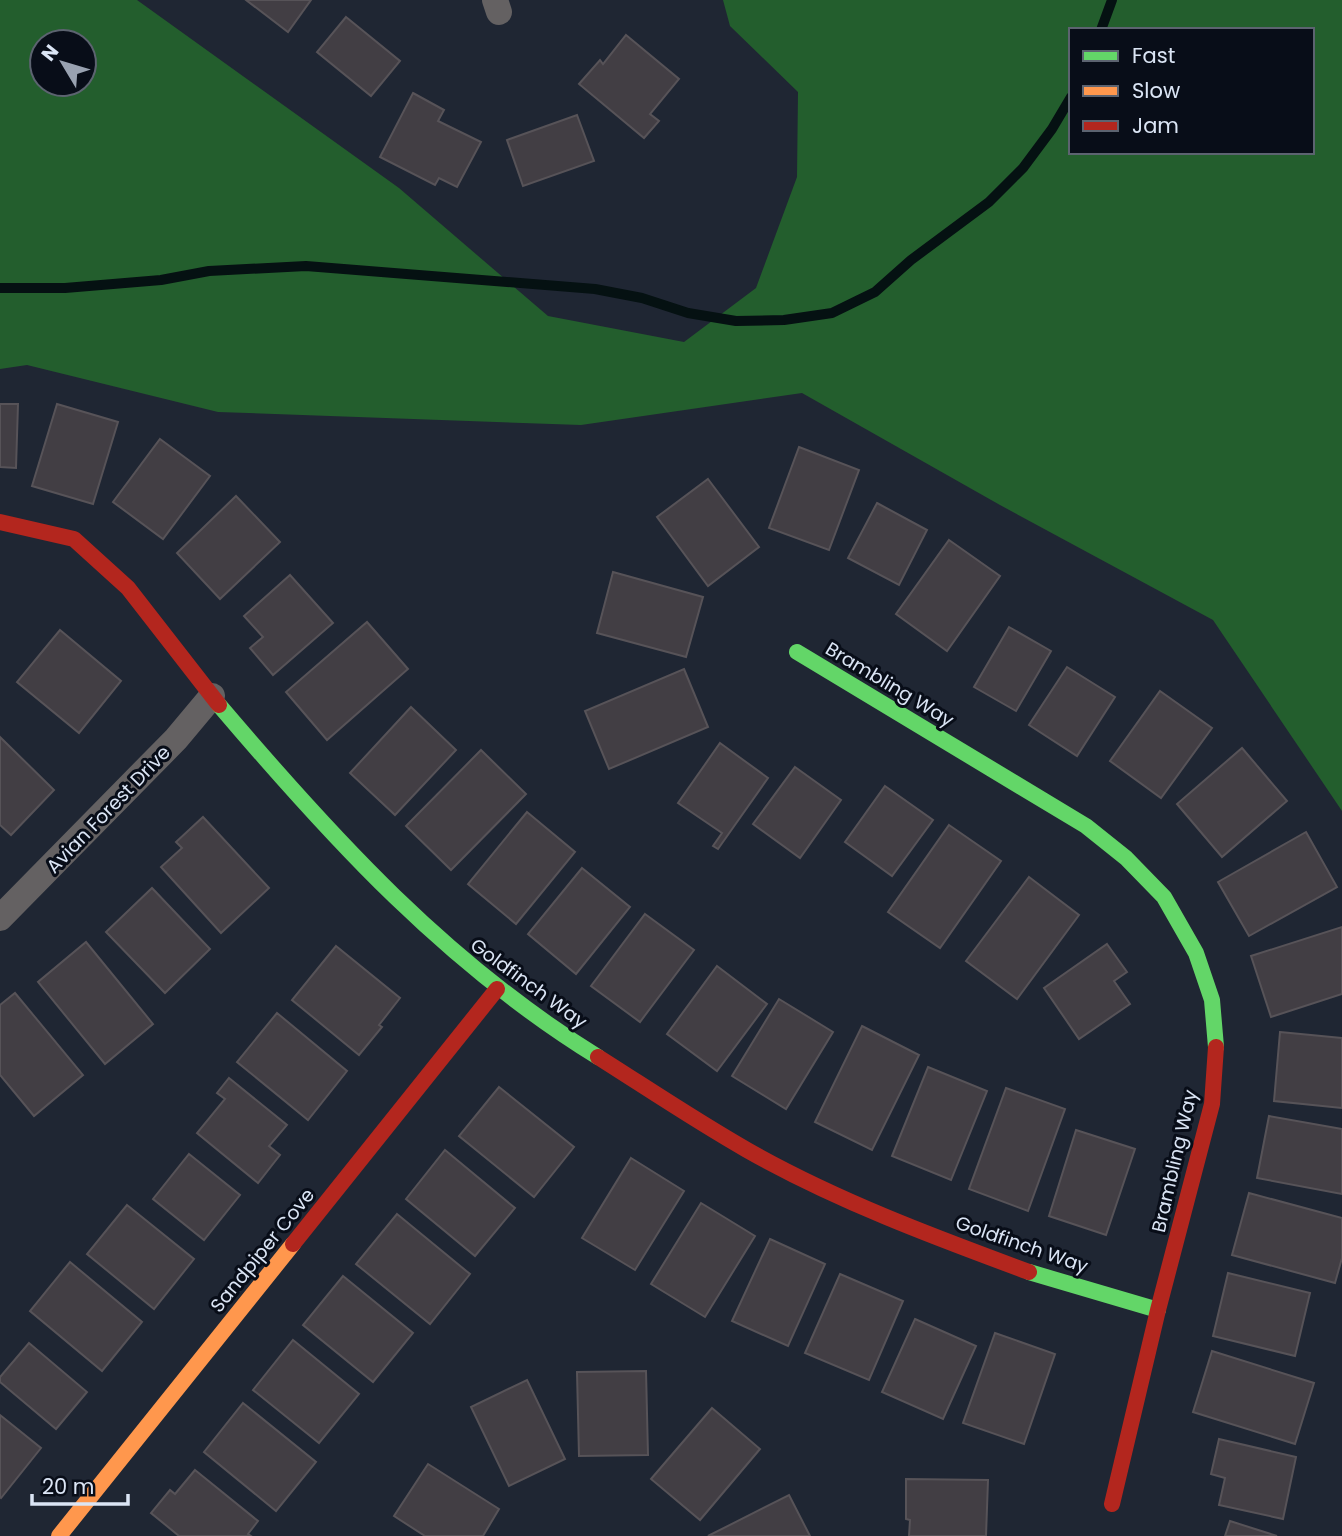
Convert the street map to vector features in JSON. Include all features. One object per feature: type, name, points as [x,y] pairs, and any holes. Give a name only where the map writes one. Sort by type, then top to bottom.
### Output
[{"type":"street","name":"Goldfinch Way","points":[[0,522],[74,539],[128,587],[212,696],[303,803],[362,865],[433,935],[497,989],[592,1054],[747,1150],[816,1185],[956,1245],[1038,1275],[1158,1310]]},
{"type":"street","name":"Brambling Way","points":[[797,652],[1086,826],[1126,858],[1164,897],[1196,953],[1212,1000],[1216,1053],[1212,1104],[1158,1310],[1112,1504]]},
{"type":"street","name":"Avian Forest Drive","points":[[0,918],[176,739],[212,696]]},
{"type":"street","name":"Sandpiper Cove","points":[[59,1536],[497,989]]},
{"type":"green space","points":[[0,0],[137,0],[399,188],[548,316],[684,342],[756,288],[797,177],[798,92],[730,26],[723,0],[1342,0],[1342,811],[1213,620],[1000,505],[802,393],[581,425],[218,412],[27,365],[0,369]]},
{"type":"building","points":[[246,0],[311,0],[288,32]]},
{"type":"building","points":[[346,17],[400,61],[371,96],[317,52]]},
{"type":"building","points":[[626,35],[679,79],[650,114],[659,121],[644,138],[579,84],[600,60],[603,64]]},
{"type":"building","points":[[413,93],[444,110],[438,121],[481,142],[457,187],[439,178],[435,185],[380,157]]},
{"type":"building","points":[[577,115],[594,161],[523,186],[507,140]]},
{"type":"building","points":[[0,404],[18,404],[16,468],[0,467]]},
{"type":"building","points":[[57,404],[118,422],[93,504],[32,486]]},
{"type":"building","points":[[160,439],[210,476],[163,539],[113,502]]},
{"type":"building","points":[[799,447],[859,470],[829,550],[769,528]]},
{"type":"building","points":[[708,479],[759,547],[708,586],[657,517]]},
{"type":"building","points":[[236,496],[280,542],[220,599],[177,553]]},
{"type":"building","points":[[877,503],[927,530],[899,585],[848,558]]},
{"type":"building","points":[[949,540],[1000,576],[947,651],[896,614]]},
{"type":"building","points":[[613,572],[703,597],[686,657],[597,633]]},
{"type":"building","points":[[290,575],[333,623],[273,675],[250,648],[263,637],[244,616]]},
{"type":"building","points":[[367,622],[408,669],[327,740],[286,692]]},
{"type":"building","points":[[1009,627],[1051,651],[1016,711],[974,687]]},
{"type":"building","points":[[60,630],[121,681],[79,733],[17,682]]},
{"type":"building","points":[[1067,667],[1115,697],[1077,756],[1029,725]]},
{"type":"building","points":[[684,669],[708,727],[609,769],[585,711]]},
{"type":"building","points":[[1160,691],[1212,728],[1161,798],[1110,761]]},
{"type":"building","points":[[411,707],[456,750],[395,815],[350,773]]},
{"type":"building","points":[[0,737],[54,790],[11,835],[0,825]]},
{"type":"building","points":[[720,743],[768,778],[718,849],[713,846],[722,833],[678,803]]},
{"type":"building","points":[[1242,748],[1287,801],[1222,857],[1177,804]]},
{"type":"building","points":[[481,750],[526,794],[451,870],[406,826]]},
{"type":"building","points":[[795,767],[841,800],[800,858],[753,824]]},
{"type":"building","points":[[885,786],[933,820],[892,876],[845,842]]},
{"type":"building","points":[[527,812],[575,852],[516,924],[468,884]]},
{"type":"building","points":[[203,817],[269,888],[221,933],[161,867],[182,848],[176,842]]},
{"type":"building","points":[[949,825],[1001,861],[940,948],[888,912]]},
{"type":"building","points":[[1306,832],[1337,887],[1249,936],[1218,882]]},
{"type":"building","points":[[582,868],[630,907],[576,974],[528,934]]},
{"type":"building","points":[[1029,877],[1079,915],[1017,999],[966,961]]},
{"type":"building","points":[[152,888],[210,949],[165,993],[106,932]]},
{"type":"building","points":[[645,914],[694,950],[640,1022],[591,986]]},
{"type":"building","points":[[1342,927],[1342,994],[1271,1017],[1251,956]]},
{"type":"building","points":[[86,942],[153,1024],[105,1064],[38,982]]},
{"type":"building","points":[[1107,944],[1127,972],[1114,981],[1130,1004],[1079,1039],[1044,988]]},
{"type":"building","points":[[336,946],[400,998],[379,1025],[382,1027],[359,1055],[292,1000]]},
{"type":"building","points":[[717,966],[767,1004],[717,1071],[667,1034]]},
{"type":"building","points":[[15,993],[83,1075],[34,1116],[0,1075],[0,1005]]},
{"type":"building","points":[[779,999],[833,1032],[786,1109],[732,1076]]},
{"type":"building","points":[[277,1013],[347,1071],[308,1120],[237,1062]]},
{"type":"building","points":[[862,1026],[919,1055],[872,1150],[815,1122]]},
{"type":"building","points":[[1280,1032],[1342,1038],[1342,1108],[1274,1101]]},
{"type":"building","points":[[928,1067],[987,1091],[951,1180],[892,1156]]},
{"type":"building","points":[[229,1078],[287,1125],[269,1146],[280,1155],[258,1183],[197,1133],[225,1099],[217,1093]]},
{"type":"building","points":[[499,1087],[574,1147],[534,1197],[459,1136]]},
{"type":"building","points":[[1006,1088],[1065,1109],[1028,1211],[969,1189]]},
{"type":"building","points":[[1269,1116],[1342,1129],[1342,1194],[1257,1178]]},
{"type":"building","points":[[1076,1130],[1135,1149],[1106,1235],[1049,1216]]},
{"type":"building","points":[[445,1150],[515,1208],[475,1256],[406,1199]]},
{"type":"building","points":[[189,1154],[240,1195],[204,1240],[153,1199]]},
{"type":"building","points":[[631,1158],[684,1191],[635,1270],[582,1238]]},
{"type":"building","points":[[1249,1193],[1342,1218],[1342,1258],[1335,1283],[1232,1255]]},
{"type":"building","points":[[701,1203],[755,1236],[705,1317],[651,1284]]},
{"type":"building","points":[[127,1205],[194,1259],[154,1309],[87,1254]]},
{"type":"building","points":[[397,1214],[470,1274],[430,1324],[356,1264]]},
{"type":"building","points":[[770,1239],[825,1264],[788,1346],[732,1321]]},
{"type":"building","points":[[70,1262],[142,1322],[102,1371],[30,1311]]},
{"type":"building","points":[[1228,1273],[1310,1293],[1295,1356],[1213,1336]]},
{"type":"building","points":[[840,1274],[903,1301],[869,1380],[805,1353]]},
{"type":"building","points":[[343,1276],[413,1333],[373,1382],[303,1325]]},
{"type":"building","points":[[915,1319],[976,1346],[943,1419],[882,1392]]},
{"type":"building","points":[[995,1333],[1055,1354],[1024,1444],[963,1423]]},
{"type":"building","points":[[293,1340],[359,1394],[319,1443],[253,1390]]},
{"type":"building","points":[[29,1343],[87,1392],[56,1429],[0,1382],[0,1377]]},
{"type":"building","points":[[1212,1351],[1314,1383],[1295,1444],[1193,1412]]},
{"type":"building","points":[[646,1371],[648,1455],[579,1456],[577,1372]]},
{"type":"building","points":[[527,1380],[565,1459],[509,1486],[471,1407]]},
{"type":"building","points":[[243,1403],[316,1462],[276,1511],[204,1452]]},
{"type":"building","points":[[712,1408],[760,1449],[700,1520],[651,1479]]},
{"type":"building","points":[[0,1415],[41,1448],[1,1498],[0,1497]]},
{"type":"building","points":[[1219,1439],[1296,1457],[1283,1519],[1219,1505],[1225,1478],[1211,1474]]},
{"type":"building","points":[[428,1464],[499,1509],[483,1536],[425,1536],[394,1516]]},
{"type":"building","points":[[195,1470],[258,1521],[248,1534],[251,1536],[179,1536],[151,1513],[170,1490],[175,1494]]},
{"type":"building","points":[[906,1479],[988,1480],[986,1536],[909,1536],[910,1520],[906,1519]]},
{"type":"building","points":[[789,1495],[810,1536],[708,1536]]},
{"type":"building","points":[[1230,1521],[1277,1536],[1225,1536]]},
{"type":"waterway","points":[[1102,28],[1112,0]]},
{"type":"waterway","points":[[0,288],[65,288],[161,280],[209,271],[306,266],[595,289],[642,298],[688,313],[736,321],[784,320],[832,313],[875,292],[911,260],[989,202],[1023,168],[1069,100]]},
{"type":"traffic: fast","points":[[797,652],[1086,826],[1126,858],[1164,897],[1196,953],[1212,1000],[1216,1047]]},
{"type":"traffic: fast","points":[[219,705],[349,851],[442,940],[491,982],[598,1057]]},
{"type":"traffic: fast","points":[[1029,1272],[1158,1310]]},
{"type":"traffic: slow","points":[[59,1536],[293,1244]]},
{"type":"traffic: jam","points":[[0,522],[74,539],[128,588],[219,705]]},
{"type":"traffic: jam","points":[[293,1244],[497,989]]},
{"type":"traffic: jam","points":[[1112,1504],[1158,1310],[1212,1104],[1216,1047]]},
{"type":"traffic: jam","points":[[598,1057],[709,1128],[780,1168],[885,1217],[1029,1272]]}]
